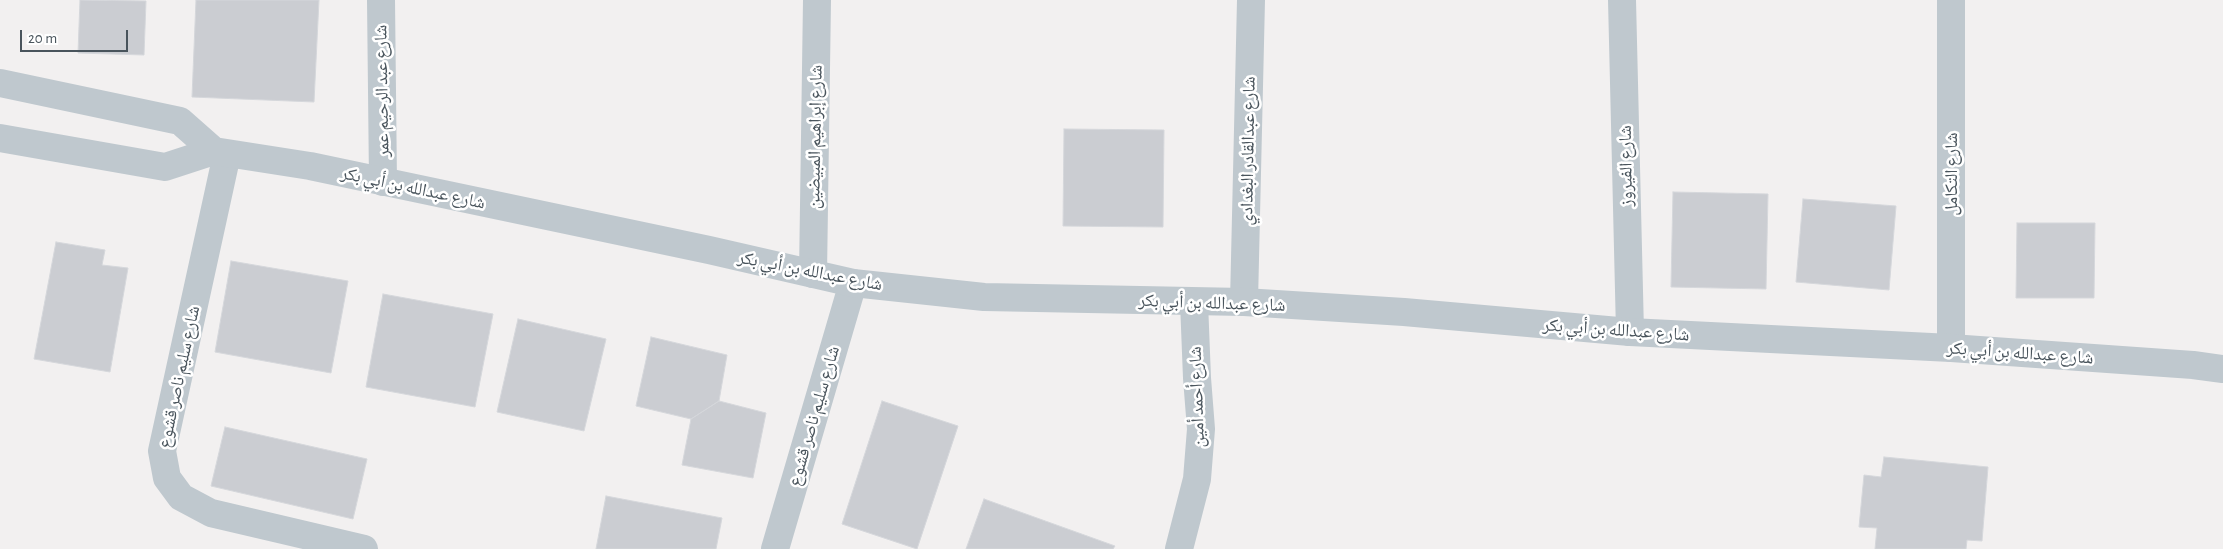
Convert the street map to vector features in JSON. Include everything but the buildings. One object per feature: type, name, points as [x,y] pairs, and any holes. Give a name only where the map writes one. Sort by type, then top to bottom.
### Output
[{"type":"street","name":"شارع عبد الرحيم عمر","points":[[381,0],[383,182]]},
{"type":"street","name":"شارع إبراهيم المبيضين","points":[[813,274],[817,0]]},
{"type":"street","name":"شارع عبدالقادر البغدادي","points":[[1244,302],[1251,0]]},
{"type":"street","name":"شارع الفيروز","points":[[1622,0],[1630,332]]},
{"type":"street","name":"شارع التكامل","points":[[1950,348],[1951,0]]},
{"type":"street","points":[[0,84],[180,121],[220,152]]},
{"type":"street","name":"شارع عبدالله بن أبي بكر","points":[[0,138],[165,167],[220,152],[310,166],[709,250],[852,283],[984,297],[1244,302],[1404,312],[1630,332],[1950,348],[2193,364],[2223,369]]},
{"type":"street","name":"شارع سليم ناصر قشوع","points":[[220,152],[162,451],[167,478],[181,497],[211,512],[364,549]]},
{"type":"street","name":"شارع سليم ناصر قشوع","points":[[775,549],[852,283]]},
{"type":"street","name":"شارع أحمد أمين","points":[[1179,549],[1197,479],[1201,429],[1194,302]]}]
